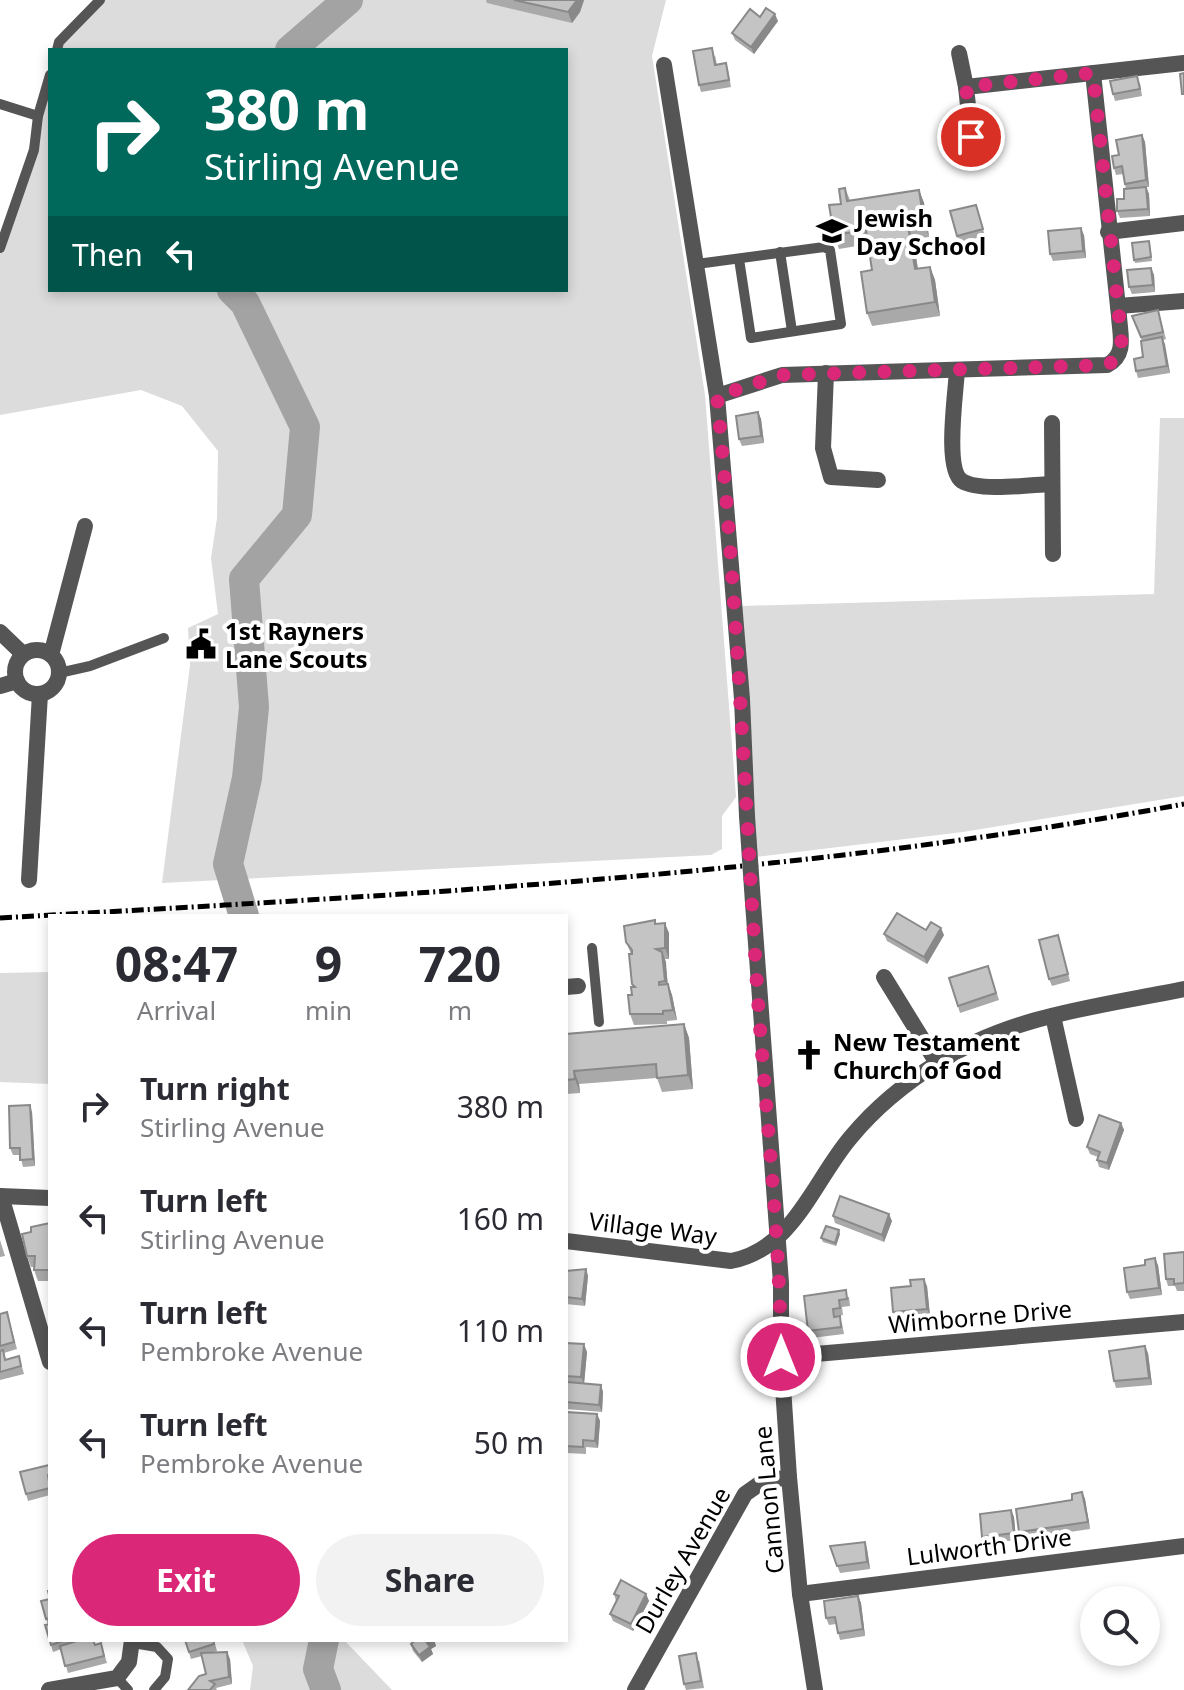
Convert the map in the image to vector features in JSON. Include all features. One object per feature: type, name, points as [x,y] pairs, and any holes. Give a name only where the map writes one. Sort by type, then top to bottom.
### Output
[{"type":"street","points":[[959,53],[974,162]]},
{"type":"street","points":[[966,87],[1184,63]]},
{"type":"street","name":"Cannon Lane","points":[[664,65],[717,396],[742,699],[747,816],[777,1238],[789,1477],[800,1594],[815,1690]]},
{"type":"street","points":[[717,396],[782,375],[1107,365],[1116,361],[1121,351],[1118,306],[1093,73]]},
{"type":"street","points":[[1108,232],[1184,223]]},
{"type":"street","points":[[1118,306],[1184,301]]},
{"type":"street","points":[[957,370],[952,466],[961,480],[975,485],[1050,484]]},
{"type":"street","points":[[826,373],[823,448],[831,477],[878,480]]},
{"type":"street","points":[[1052,423],[1050,484],[1053,554]]},
{"type":"street","points":[[51,655],[38,650],[23,654],[8,683],[40,694],[55,685],[59,673],[51,655],[85,526]]},
{"type":"street","points":[[0,632],[23,654]]},
{"type":"street","points":[[29,880],[40,694]]},
{"type":"street","points":[[884,977],[937,1063]]},
{"type":"street","points":[[777,1238],[852,1134],[898,1092],[937,1063],[989,1035],[1053,1016],[1184,989]]},
{"type":"street","points":[[1053,1016],[1076,1119]]},
{"type":"street","points":[[48,1198],[0,1196],[48,1355]]},
{"type":"street","name":"Village Way","points":[[568,1241],[731,1261],[749,1257],[777,1238]]},
{"type":"street","name":"Wimborne Drive","points":[[781,1357],[1184,1322]]},
{"type":"street","name":"Durley Avenue","points":[[635,1690],[745,1494],[762,1482],[789,1477]]},
{"type":"street","name":"Lulworth Drive","points":[[800,1594],[1184,1546]]},
{"type":"street","points":[[49,1690],[123,1684],[133,1642]]},
{"type":"lane","points":[[58,48],[59,42],[100,0]]},
{"type":"lane","points":[[0,248],[34,150],[38,116],[48,82]]},
{"type":"lane","points":[[0,104],[38,116]]},
{"type":"lane","points":[[697,264],[824,247],[830,250],[841,324],[751,338],[739,259]]},
{"type":"lane","points":[[780,252],[792,331]]},
{"type":"lane","points":[[59,673],[90,666],[164,638]]},
{"type":"lane","points":[[592,948],[599,1022]]},
{"type":"lane","points":[[572,986],[596,985]]},
{"type":"lane","points":[[133,1642],[157,1647],[168,1659],[165,1677],[154,1690]]},
{"type":"shaded area","points":[[100,0],[666,0],[652,56],[705,395],[736,797],[722,816],[722,849],[711,855],[162,883],[190,665],[188,628],[218,614],[211,558],[217,518],[218,451],[182,406],[141,390],[0,415],[0,248],[48,82],[48,292],[568,292],[568,48],[59,48]]},
{"type":"shaded area","points":[[1160,418],[1184,418],[1184,796],[963,832],[756,857],[742,606],[1154,594]]},
{"type":"shaded area","points":[[48,972],[48,1084],[0,1082],[0,973]]},
{"type":"shaded area","points":[[243,1642],[346,1642],[392,1690],[250,1690],[253,1666]]},
{"type":"building","points":[[514,0],[577,0],[568,12]]},
{"type":"building","points":[[766,8],[775,14],[751,47],[732,33],[750,9],[760,17]]},
{"type":"building","points":[[712,48],[715,65],[726,63],[729,80],[699,85],[693,51]]},
{"type":"building","points":[[1184,73],[1184,94],[1182,94],[1180,74]]},
{"type":"building","points":[[1137,76],[1140,89],[1113,94],[1110,81]]},
{"type":"building","points":[[1142,135],[1146,180],[1125,184],[1122,166],[1114,168],[1112,156],[1119,155],[1116,140]]},
{"type":"building","points":[[1146,187],[1148,209],[1117,211],[1117,199],[1124,199],[1124,189]]},
{"type":"building","points":[[845,188],[847,201],[919,190],[924,223],[908,226],[915,269],[930,267],[935,302],[867,313],[861,272],[872,270],[866,230],[834,235],[829,205],[841,204],[839,189]]},
{"type":"building","points":[[976,205],[983,229],[957,236],[950,211]]},
{"type":"building","points":[[1081,228],[1083,251],[1050,254],[1048,231]]},
{"type":"building","points":[[1149,241],[1151,257],[1134,260],[1132,243]]},
{"type":"building","points":[[1151,268],[1153,285],[1129,287],[1127,270]]},
{"type":"building","points":[[1158,310],[1163,332],[1141,337],[1132,316]]},
{"type":"building","points":[[1162,337],[1167,366],[1136,371],[1134,359],[1143,357],[1141,341]]},
{"type":"building","points":[[758,412],[761,436],[739,439],[736,416]]},
{"type":"building","points":[[897,913],[926,930],[931,922],[941,928],[924,957],[884,934]]},
{"type":"building","points":[[655,920],[655,924],[665,923],[665,948],[656,949],[662,952],[665,981],[659,982],[659,985],[668,984],[673,1010],[663,1011],[663,1014],[630,1014],[628,995],[632,995],[631,987],[635,987],[632,984],[629,954],[632,950],[626,942],[624,926]]},
{"type":"building","points":[[1058,935],[1068,974],[1049,979],[1039,940]]},
{"type":"building","points":[[988,966],[996,993],[958,1006],[949,978]]},
{"type":"building","points":[[684,1024],[688,1075],[657,1078],[656,1064],[574,1071],[575,1079],[568,1080],[568,1034]]},
{"type":"building","points":[[30,1105],[33,1159],[20,1160],[20,1148],[10,1148],[9,1106]]},
{"type":"building","points":[[1099,1115],[1121,1123],[1107,1163],[1097,1160],[1100,1152],[1087,1147]]},
{"type":"building","points":[[840,1196],[889,1214],[882,1235],[833,1216]]},
{"type":"building","points":[[48,1223],[48,1270],[34,1270],[35,1256],[27,1256],[22,1234],[31,1232],[31,1227]]},
{"type":"building","points":[[826,1226],[839,1230],[835,1243],[821,1238]]},
{"type":"building","points":[[1184,1252],[1184,1283],[1174,1284],[1174,1279],[1166,1279],[1164,1254]]},
{"type":"building","points":[[1155,1258],[1159,1288],[1127,1292],[1124,1268],[1145,1265],[1145,1260]]},
{"type":"building","points":[[586,1269],[582,1299],[568,1297],[568,1271]]},
{"type":"building","points":[[924,1279],[927,1309],[893,1312],[891,1288],[911,1286],[910,1280]]},
{"type":"building","points":[[846,1290],[847,1299],[839,1300],[840,1308],[833,1309],[834,1317],[840,1316],[841,1327],[808,1331],[804,1296]]},
{"type":"building","points":[[7,1312],[14,1342],[0,1346],[0,1314]]},
{"type":"building","points":[[568,1343],[584,1344],[581,1377],[568,1376]]},
{"type":"building","points":[[1145,1346],[1149,1378],[1114,1381],[1109,1351]]},
{"type":"building","points":[[3,1350],[5,1360],[19,1356],[21,1366],[0,1372],[0,1351]]},
{"type":"building","points":[[568,1382],[601,1385],[599,1405],[568,1402]]},
{"type":"building","points":[[568,1412],[597,1414],[595,1441],[583,1440],[583,1447],[568,1446]]},
{"type":"building","points":[[48,1465],[48,1488],[26,1494],[20,1472]]},
{"type":"building","points":[[1082,1492],[1088,1522],[1019,1532],[1016,1509],[1072,1500],[1072,1494]]},
{"type":"building","points":[[1011,1510],[1014,1533],[982,1537],[980,1514]]},
{"type":"building","points":[[865,1542],[867,1562],[837,1566],[830,1546]]},
{"type":"building","points":[[621,1580],[646,1594],[631,1624],[610,1614],[619,1596],[614,1594]]},
{"type":"building","points":[[858,1596],[863,1629],[838,1633],[835,1617],[826,1618],[824,1601]]},
{"type":"building","points":[[48,1599],[48,1618],[46,1619],[41,1601]]},
{"type":"building","points":[[73,1642],[101,1643],[104,1656],[65,1666],[60,1646]]},
{"type":"building","points":[[186,1642],[214,1642],[214,1644],[189,1652]]},
{"type":"building","points":[[428,1642],[430,1647],[419,1655],[411,1644]]},
{"type":"building","points":[[227,1652],[229,1677],[210,1681],[215,1684],[210,1690],[188,1690],[199,1676],[206,1674],[201,1653]]},
{"type":"building","points":[[696,1653],[701,1681],[684,1684],[679,1656]]},
{"type":"waterway","points":[[292,48],[348,0]]},
{"type":"waterway","points":[[234,292],[245,303],[305,427],[297,515],[244,579],[254,707],[247,778],[228,864],[243,914]]},
{"type":"waterway","points":[[324,1642],[318,1669],[326,1690]]},
{"type":"railway","points":[[70,914],[446,891],[742,866],[1037,829],[1184,804]]},
{"type":"railway","points":[[0,918],[48,915]]},
{"type":"place","name":"Jewish Day School","points":[[832,231]]},
{"type":"place","name":"1st Rayners Lane Scouts","points":[[201,644]]},
{"type":"place","name":"New Testament Church of God","points":[[809,1055]]},
{"type":"route","points":[[781,1357],[781,1283],[773,1159],[758,1005],[742,699],[717,396],[782,375],[1107,365],[1116,361],[1121,351],[1119,316],[1093,73],[966,87],[971,137]]}]
